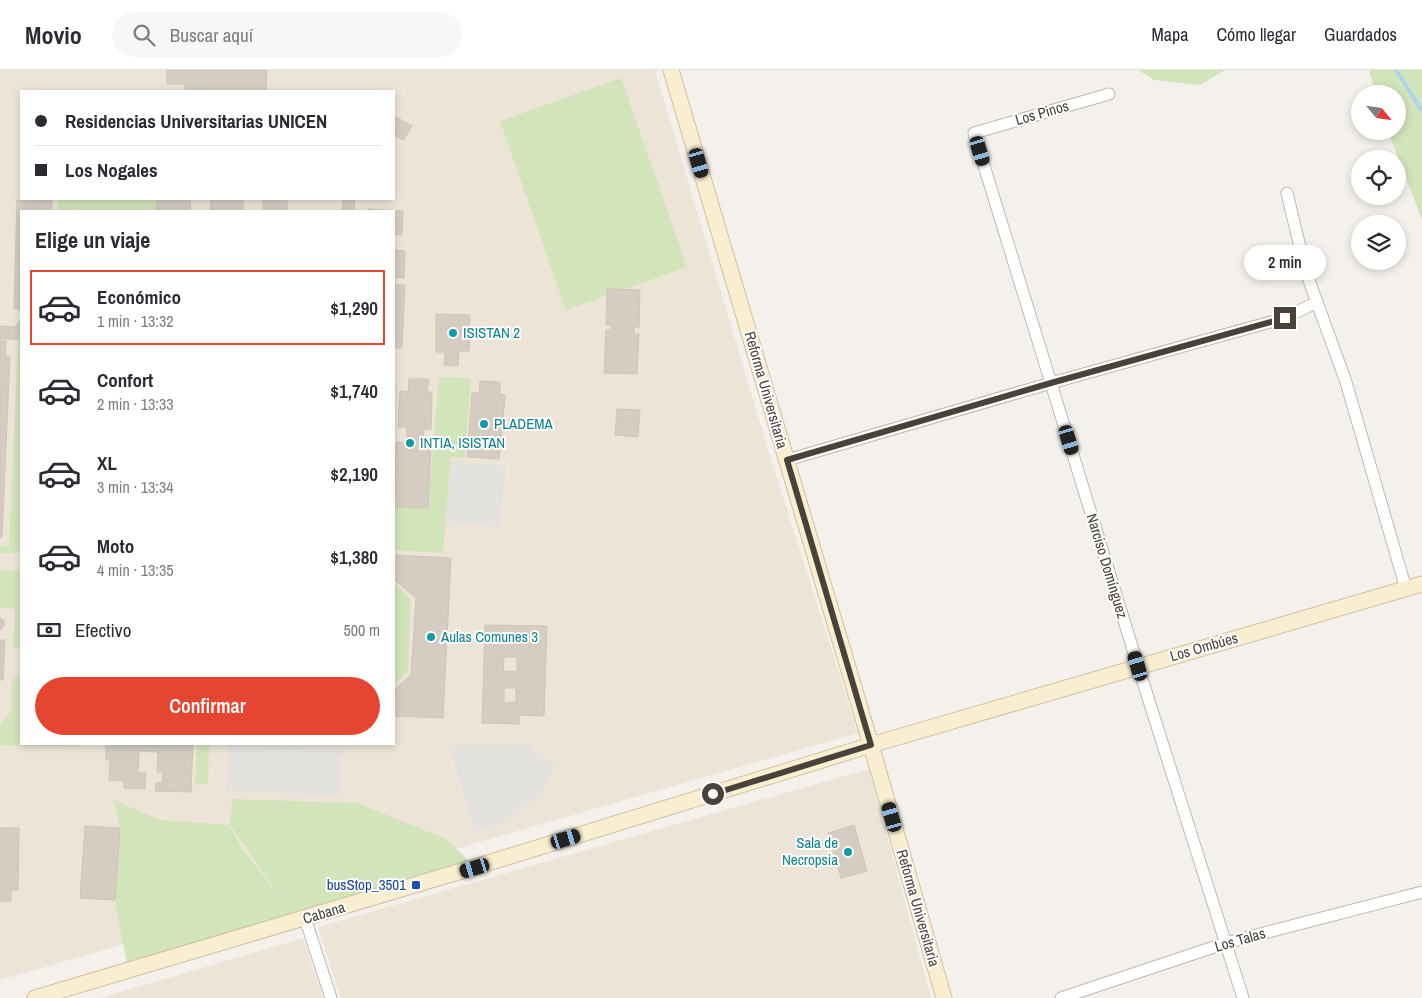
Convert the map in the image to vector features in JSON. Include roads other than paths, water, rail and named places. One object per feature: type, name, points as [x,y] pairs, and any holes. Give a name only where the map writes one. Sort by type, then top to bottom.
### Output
[{"type":"street","name":"Reforma Universitaria","points":[[671,70],[944,998]]},
{"type":"street","name":"Los Pinos","points":[[974,133],[1109,94]]},
{"type":"street","name":"Narciso Domínguez","points":[[974,133],[1138,666],[1243,998]]},
{"type":"street","points":[[1287,193],[1306,272],[1346,382],[1406,589]]},
{"type":"street","points":[[787,460],[1051,383],[1285,318],[1317,302]]},
{"type":"street","name":"Los Ombúes","points":[[871,745],[1422,584]]},
{"type":"street","name":"Cabana","points":[[35,998],[305,918],[871,745]]},
{"type":"street","name":"Los Talas","points":[[1061,998],[1226,944],[1422,892]]},
{"type":"street","points":[[305,918],[331,998]]},
{"type":"waterway","points":[[1396,70],[1422,111]]},
{"type":"place","name":"ISISTAN 2","points":[[453,333]]},
{"type":"place","name":"PLADEMA","points":[[484,424]]},
{"type":"place","name":"INTIA, ISISTAN","points":[[410,443]]},
{"type":"place","name":"Aulas Comunes 3","points":[[431,637]]},
{"type":"place","name":"Sala de Necropsia","points":[[848,852]]},
{"type":"place","name":"busStop_3501","points":[[416,885]]}]
